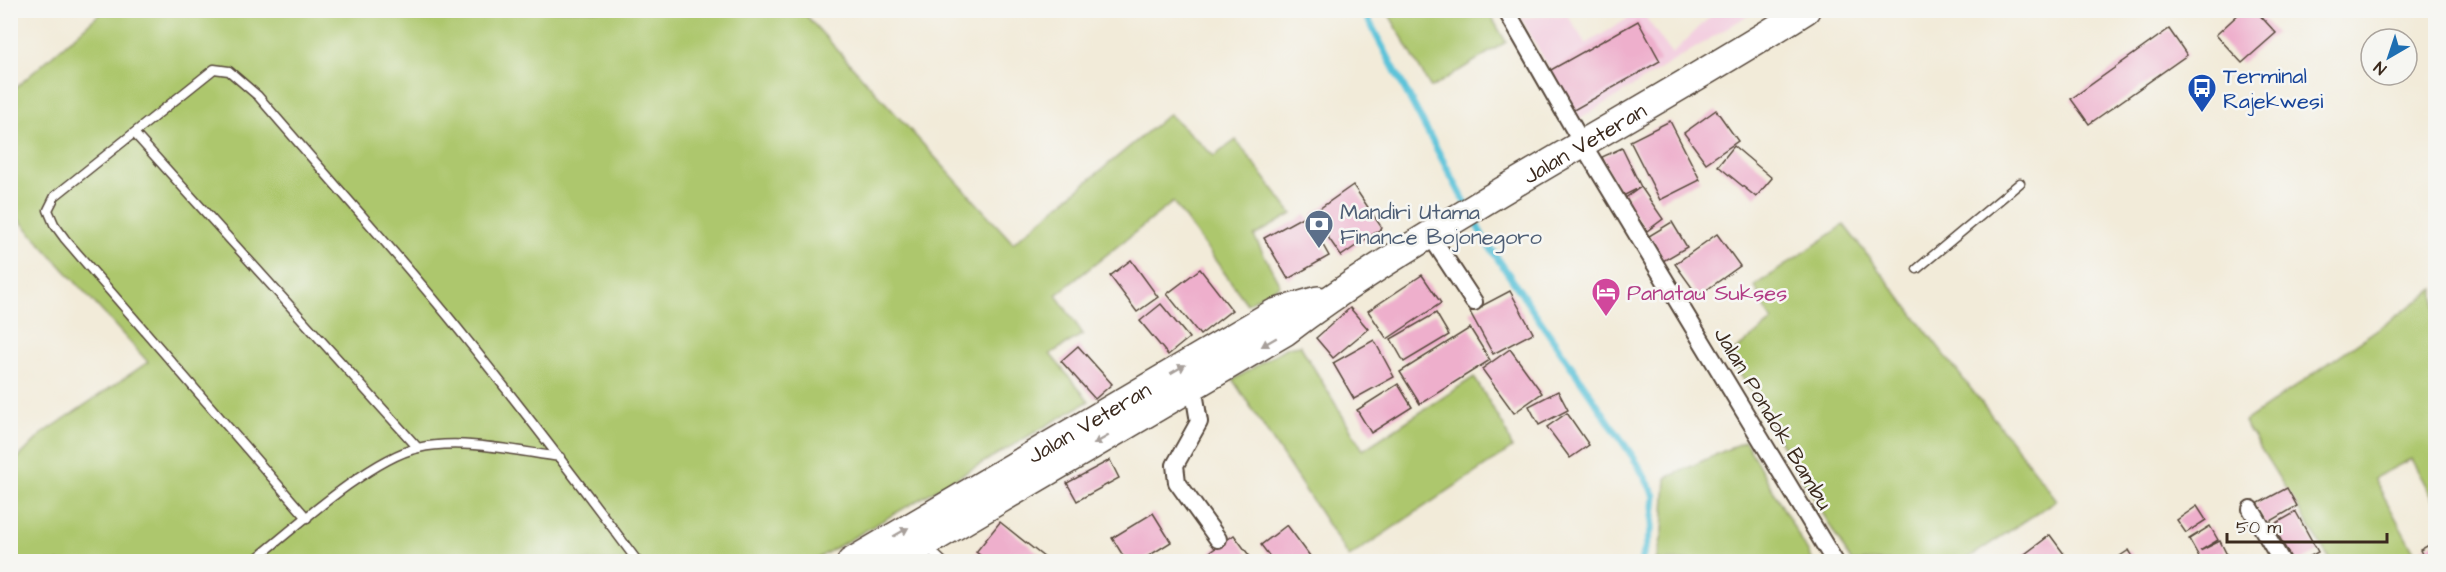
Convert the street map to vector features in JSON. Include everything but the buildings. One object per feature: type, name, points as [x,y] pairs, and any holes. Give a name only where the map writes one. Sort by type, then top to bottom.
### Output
[{"type":"main road","name":"Jalan Veteran","points":[[894,561],[934,553],[1193,386],[1285,332],[1333,295],[1480,204],[1806,10]]},
{"type":"main road","name":"Jalan Veteran","points":[[851,561],[1274,313],[1333,295]]},
{"type":"street","name":"Jalan Pondok Bambu","points":[[1506,10],[1582,143],[1836,561]]},
{"type":"street","points":[[1435,232],[1474,302]]},
{"type":"street","points":[[1193,386],[1199,422],[1175,465],[1177,482],[1218,539]]},
{"type":"street","points":[[2251,509],[2282,561]]},
{"type":"lane","points":[[307,518],[54,224],[48,210],[55,196],[214,69],[229,71],[258,96],[450,318],[560,457],[638,561]]},
{"type":"lane","points":[[134,133],[417,448]]},
{"type":"lane","points":[[1917,269],[2020,183]]},
{"type":"lane","points":[[252,561],[380,464],[417,448],[474,444],[560,457]]},
{"type":"shaded area","points":[[1641,11],[1672,54],[1716,11],[1755,11],[1578,120],[1521,18],[1567,15],[1586,44]]},
{"type":"green space","points":[[801,10],[1013,243],[1169,114],[1214,156],[1236,140],[1292,214],[1254,236],[1280,285],[1247,304],[1173,202],[1056,295],[1083,334],[1050,354],[1089,401],[813,561],[11,562],[11,465],[42,434],[148,362],[11,211],[11,92],[103,11]]},
{"type":"green space","points":[[1387,11],[1488,11],[1506,42],[1431,88]]},
{"type":"green space","points":[[1844,225],[2057,500],[1964,561],[1851,561],[1729,355],[1772,322],[1755,286]]},
{"type":"green space","points":[[2435,289],[2435,502],[2411,459],[2374,478],[2419,561],[2331,561],[2244,422]]},
{"type":"green space","points":[[1300,345],[1363,450],[1474,377],[1505,428],[1512,448],[1349,557],[1233,380],[1287,347]]},
{"type":"green space","points":[[1745,441],[1813,561],[1656,561],[1663,531],[1666,478]]},
{"type":"waterway","points":[[1363,10],[1467,206]]},
{"type":"waterway","points":[[1472,216],[1483,237],[1637,463],[1655,496],[1652,527],[1641,562]]},
{"type":"place","name":"Terminal Rajekwesi","points":[[2202,114]]},
{"type":"place","name":"Mandiri Utama Finance Bojonegoro","points":[[1319,250]]},
{"type":"place","name":"Panatau Sukses","points":[[1606,318]]}]
